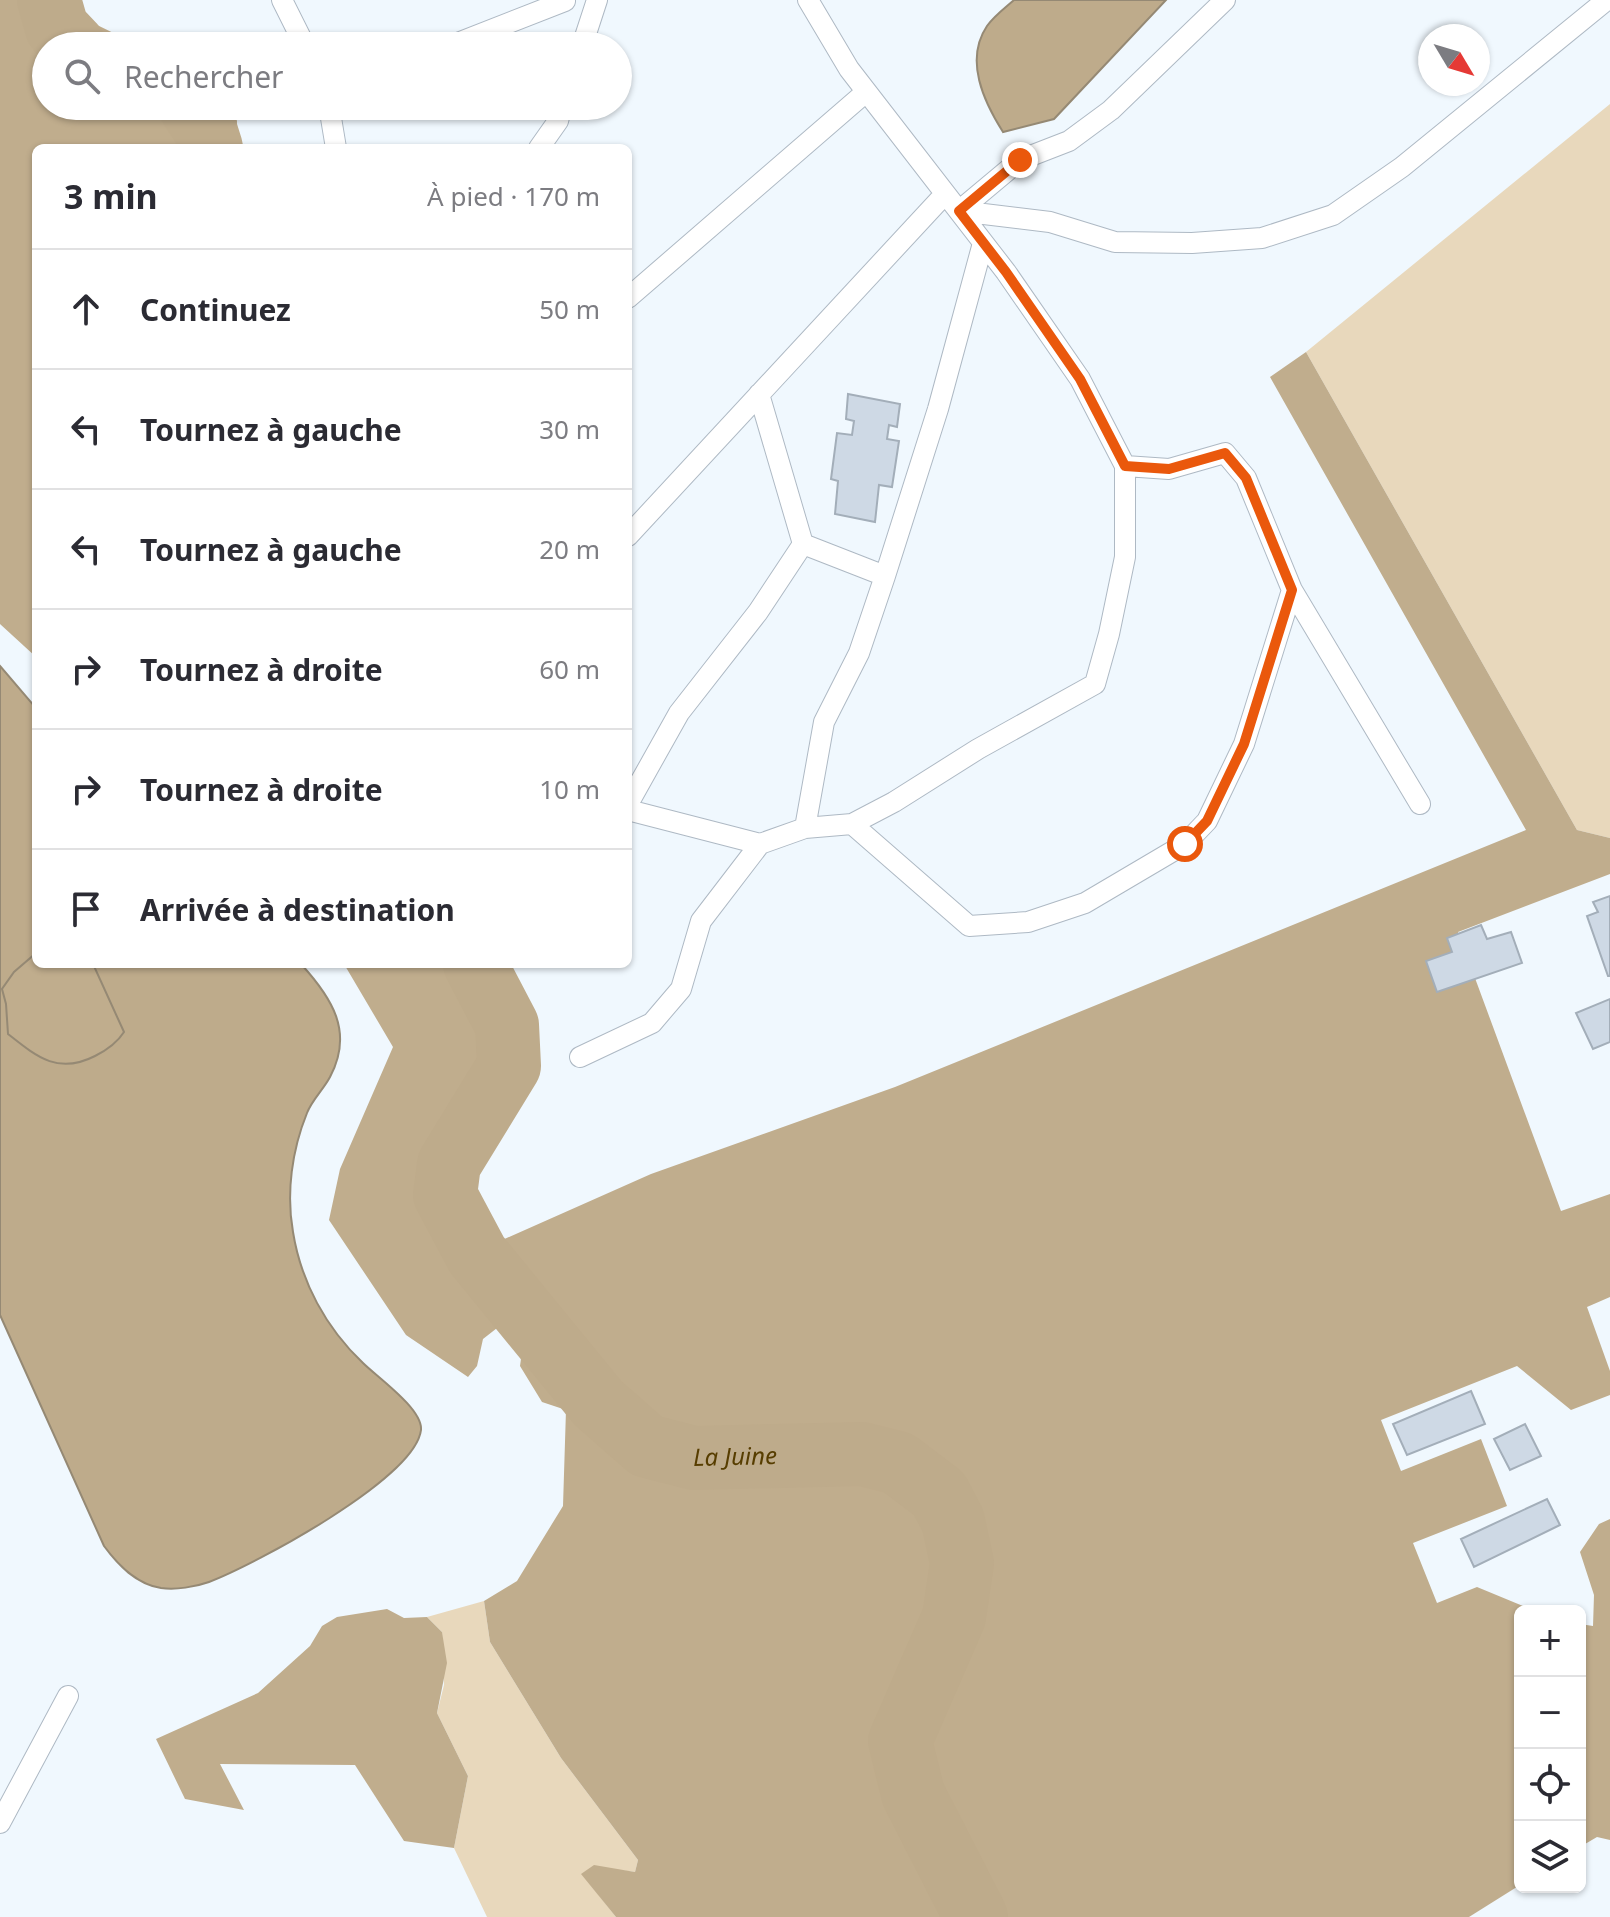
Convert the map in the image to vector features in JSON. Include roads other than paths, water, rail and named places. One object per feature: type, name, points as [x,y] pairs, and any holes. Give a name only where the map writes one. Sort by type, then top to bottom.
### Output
[{"type":"lane","points":[[282,0],[298,32]]},
{"type":"lane","points":[[485,32],[566,0]]},
{"type":"lane","points":[[587,32],[597,0]]},
{"type":"lane","points":[[580,1057],[652,1023],[681,989],[701,921],[760,844],[805,828],[852,824],[1095,684],[1109,634],[1125,557],[1125,466],[1080,379],[983,243],[849,69],[808,0]]},
{"type":"lane","points":[[959,211],[1020,160],[1069,141],[1111,110],[1225,0]]},
{"type":"lane","points":[[959,211],[1050,222],[1115,242],[1192,243],[1262,238],[1333,215],[1402,167],[1603,3],[1602,0]]},
{"type":"lane","points":[[632,295],[866,92]]},
{"type":"lane","points":[[331,120],[335,144]]},
{"type":"lane","points":[[542,144],[558,120]]},
{"type":"lane","points":[[632,532],[945,194]]},
{"type":"lane","points":[[805,828],[824,722],[859,653],[885,576],[938,409],[983,243]]},
{"type":"lane","points":[[632,797],[679,713],[758,612],[803,544],[759,394]]},
{"type":"lane","points":[[1125,466],[1169,469],[1225,453],[1246,478],[1292,590],[1420,804]]},
{"type":"lane","points":[[803,544],[885,576]]},
{"type":"lane","points":[[852,824],[969,926],[1028,922],[1085,903],[1185,844],[1207,821],[1244,744],[1292,590]]},
{"type":"lane","points":[[632,811],[760,844]]},
{"type":"lane","points":[[0,1823],[68,1696]]},
{"type":"waterway","name":"La Juine","points":[[49,0],[61,32]]},
{"type":"waterway","name":"La Juine","points":[[199,120],[210,144]]},
{"type":"waterway","name":"La Juine","points":[[477,968],[507,1025],[509,1066],[449,1164],[445,1195],[477,1255],[598,1403],[647,1446],[694,1458],[862,1454],[898,1463],[939,1494],[953,1521],[962,1563],[954,1617],[900,1741],[913,1794],[976,1917]]}]
